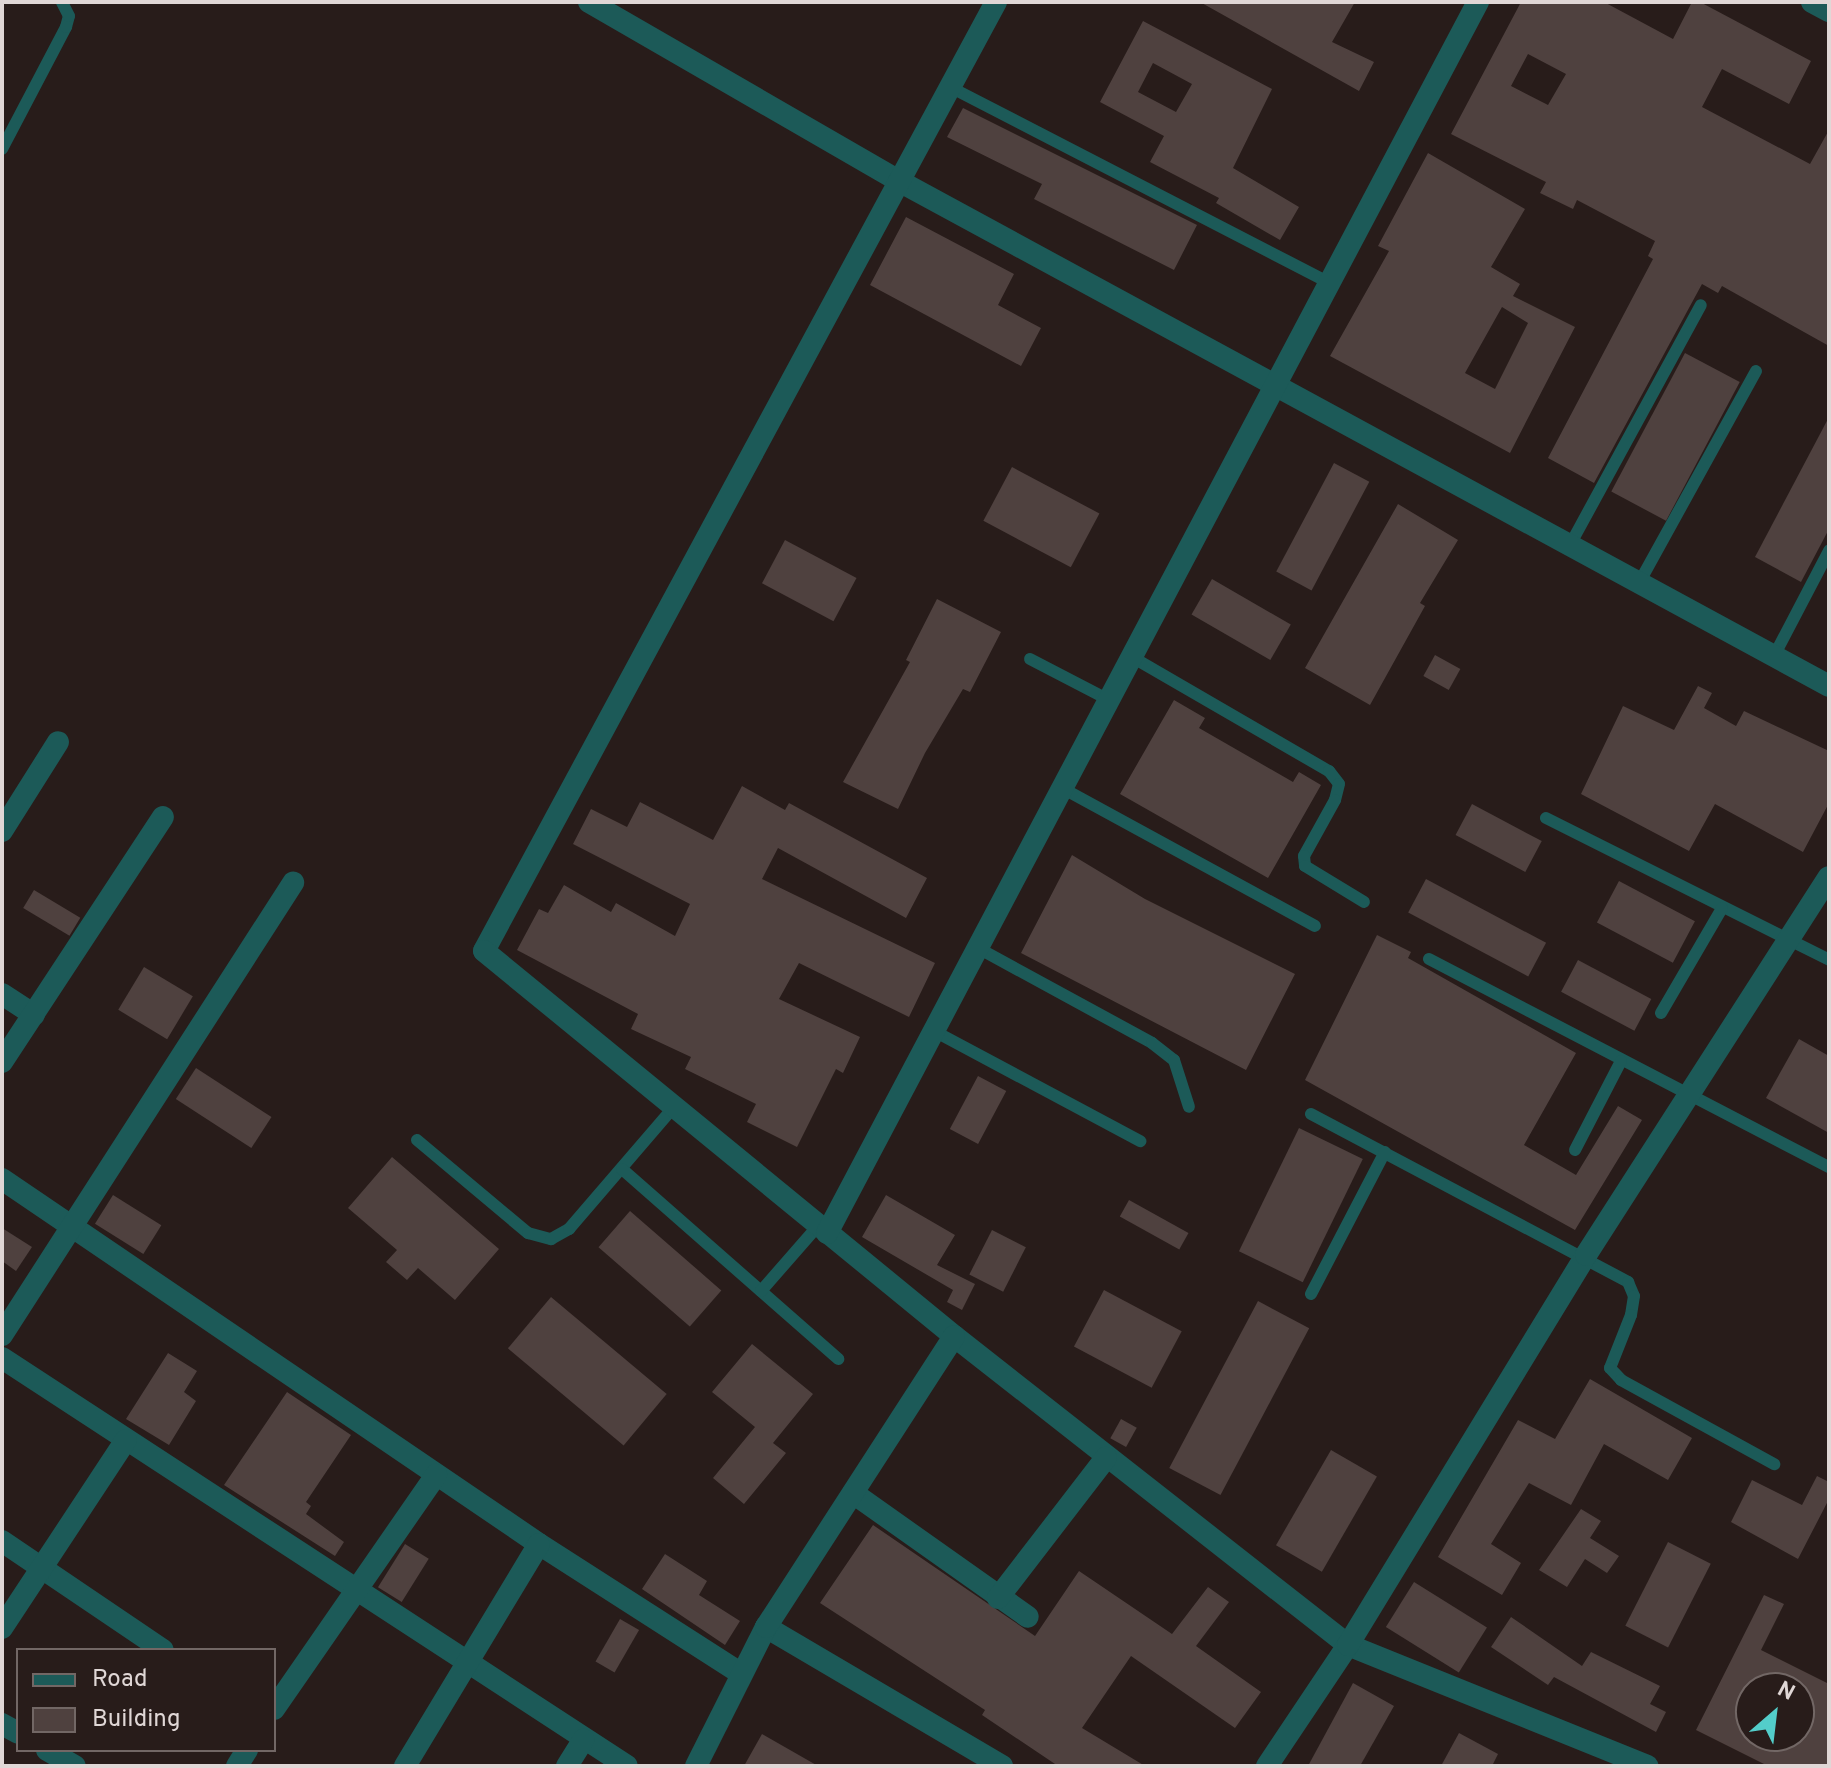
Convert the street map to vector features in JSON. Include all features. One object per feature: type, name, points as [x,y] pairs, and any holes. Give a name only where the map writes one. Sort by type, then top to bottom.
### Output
[{"type":"street","points":[[589,2],[899,181],[1829,686]]},
{"type":"street","points":[[996,2],[484,951],[822,1230],[1106,1458],[1348,1645],[1647,1766]]},
{"type":"street","points":[[822,1230],[934,1031],[1478,2]]},
{"type":"street","points":[[1812,2],[1829,11]]},
{"type":"street","points":[[2,831],[58,742]]},
{"type":"street","points":[[2,1062],[163,817]]},
{"type":"street","points":[[1267,1766],[1348,1645],[1586,1255],[1692,1095],[1829,877]]},
{"type":"street","points":[[2,1335],[68,1228],[293,883]]},
{"type":"street","points":[[2,994],[34,1015]]},
{"type":"street","points":[[2,1179],[68,1228],[539,1544],[740,1673]]},
{"type":"street","points":[[696,1766],[740,1673],[766,1627],[954,1336]]},
{"type":"street","points":[[2,1358],[627,1766]]},
{"type":"street","points":[[2,1628],[126,1440]]},
{"type":"street","points":[[998,1598],[1106,1458]]},
{"type":"street","points":[[276,1706],[436,1475]]},
{"type":"street","points":[[853,1493],[1028,1617]]},
{"type":"street","points":[[2,1541],[160,1648]]},
{"type":"street","points":[[405,1766],[539,1544]]},
{"type":"street","points":[[766,1627],[1002,1766]]},
{"type":"street","points":[[567,1766],[583,1740]]},
{"type":"street","points":[[50,1752],[75,1766]]},
{"type":"lane","points":[[2,149],[66,27],[69,16],[62,2]]},
{"type":"lane","points":[[950,87],[1329,283]]},
{"type":"lane","points":[[1570,545],[1701,305]]},
{"type":"lane","points":[[1639,583],[1756,371]]},
{"type":"lane","points":[[1774,656],[1829,551]]},
{"type":"lane","points":[[1132,657],[1329,771],[1339,784],[1335,800],[1304,856],[1305,866],[1364,902]]},
{"type":"lane","points":[[1030,659],[1109,700]]},
{"type":"lane","points":[[1062,788],[1315,926]]},
{"type":"lane","points":[[1546,818],[1829,960]]},
{"type":"lane","points":[[1661,1013],[1722,908]]},
{"type":"lane","points":[[978,948],[1152,1043],[1174,1060],[1189,1107]]},
{"type":"lane","points":[[1429,959],[1829,1167]]},
{"type":"lane","points":[[934,1031],[1140,1141]]},
{"type":"lane","points":[[1575,1150],[1621,1061]]},
{"type":"lane","points":[[417,1140],[528,1233],[551,1239],[569,1229],[674,1107]]},
{"type":"lane","points":[[1311,1114],[1586,1255],[1628,1282],[1634,1296],[1610,1368],[1621,1380],[1774,1464]]},
{"type":"lane","points":[[1311,1294],[1385,1152]]},
{"type":"lane","points":[[622,1169],[838,1359]]},
{"type":"lane","points":[[761,1291],[822,1230]]},
{"type":"building","points":[[1200,2],[1355,2],[1332,42],[1374,62],[1359,91]]},
{"type":"building","points":[[1521,2],[1604,2],[1673,39],[1692,2],[1700,2],[1811,61],[1789,104],[1722,69],[1702,107],[1810,164],[1829,130],[1829,346],[1722,286],[1718,293],[1702,284],[1594,483],[1548,458],[1653,259],[1648,256],[1655,241],[1577,200],[1573,209],[1540,193],[1546,182],[1451,134]],"holes":[[[1528,54],[1566,74],[1548,105],[1511,86]]]},
{"type":"building","points":[[1143,21],[1272,89],[1233,168],[1299,207],[1280,240],[1216,203],[1219,198],[1150,162],[1164,136],[1100,102]],"holes":[[[1153,63],[1192,84],[1176,112],[1138,92]]]},
{"type":"building","points":[[963,108],[1197,225],[1174,270],[1034,199],[1042,184],[947,137]]},
{"type":"building","points":[[1428,153],[1525,209],[1491,267],[1520,284],[1513,296],[1575,327],[1510,453],[1330,356],[1389,251],[1378,246]],"holes":[[[1502,307],[1528,323],[1495,389],[1465,373]]]},
{"type":"building","points":[[906,217],[1014,274],[998,305],[1041,328],[1021,366],[870,285]]},
{"type":"building","points":[[1685,353],[1740,382],[1666,521],[1611,492]]},
{"type":"building","points":[[1829,417],[1829,529],[1801,582],[1755,557]]},
{"type":"building","points":[[1334,463],[1369,482],[1312,590],[1276,572]]},
{"type":"building","points":[[1012,467],[1099,513],[1071,567],[983,521]]},
{"type":"building","points":[[1398,504],[1458,540],[1420,603],[1425,606],[1370,705],[1305,668]]},
{"type":"building","points":[[785,540],[857,578],[834,621],[762,583]]},
{"type":"building","points":[[1212,579],[1291,624],[1270,660],[1192,615]]},
{"type":"building","points":[[937,599],[1001,632],[970,692],[963,689],[925,753],[898,809],[843,782],[910,662],[906,660]]},
{"type":"building","points":[[1435,655],[1460,669],[1449,690],[1423,676]]},
{"type":"building","points":[[1698,686],[1712,693],[1704,708],[1736,726],[1744,711],[1829,751],[1829,803],[1803,852],[1715,804],[1689,851],[1581,794],[1623,706],[1674,730]]},
{"type":"building","points":[[1174,700],[1205,718],[1199,728],[1293,782],[1299,772],[1321,785],[1268,878],[1120,794]]},
{"type":"building","points":[[742,786],[785,810],[789,803],[927,878],[906,918],[778,848],[762,879],[935,963],[909,1017],[799,963],[779,999],[860,1037],[843,1073],[836,1069],[797,1147],[747,1122],[756,1104],[685,1069],[691,1057],[631,1029],[638,1014],[517,950],[539,909],[548,913],[564,885],[611,912],[616,903],[675,936],[690,904],[573,844],[591,809],[627,827],[640,802],[713,840]]},
{"type":"building","points":[[1472,804],[1542,841],[1525,872],[1456,835]]},
{"type":"building","points":[[1072,855],[1145,899],[1295,974],[1246,1070],[1021,953]]},
{"type":"building","points":[[1426,879],[1546,943],[1528,976],[1408,913]]},
{"type":"building","points":[[1619,881],[1695,921],[1673,963],[1597,922]]},
{"type":"building","points":[[34,890],[80,918],[69,936],[23,908]]},
{"type":"building","points":[[1377,935],[1411,952],[1408,958],[1576,1053],[1524,1145],[1576,1175],[1618,1106],[1642,1120],[1575,1230],[1305,1080]]},
{"type":"building","points":[[1578,960],[1651,999],[1634,1031],[1561,992]]},
{"type":"building","points":[[144,967],[193,996],[167,1039],[118,1010]]},
{"type":"building","points":[[1799,1039],[1829,1056],[1829,1133],[1766,1098]]},
{"type":"building","points":[[196,1068],[271,1117],[251,1148],[176,1099]]},
{"type":"building","points":[[978,1076],[1006,1091],[978,1144],[950,1129]]},
{"type":"building","points":[[1299,1128],[1363,1159],[1303,1282],[1239,1251]]},
{"type":"building","points":[[392,1157],[499,1249],[455,1300],[418,1268],[407,1280],[386,1262],[397,1250],[348,1208]]},
{"type":"building","points":[[113,1195],[161,1225],[143,1254],[95,1224]]},
{"type":"building","points":[[886,1195],[955,1235],[937,1265],[975,1284],[962,1310],[947,1302],[953,1290],[862,1237]]},
{"type":"building","points":[[1129,1200],[1188,1233],[1179,1250],[1120,1217]]},
{"type":"building","points":[[630,1211],[721,1290],[690,1327],[599,1247]]},
{"type":"building","points":[[2,1228],[32,1247],[16,1271],[2,1261]]},
{"type":"building","points":[[992,1230],[1026,1247],[1003,1292],[969,1275]]},
{"type":"building","points":[[1104,1290],[1182,1331],[1152,1388],[1074,1347]]},
{"type":"building","points":[[551,1297],[667,1394],[624,1445],[508,1348]]},
{"type":"building","points":[[1258,1301],[1309,1328],[1220,1495],[1169,1468]]},
{"type":"building","points":[[752,1344],[813,1394],[773,1443],[786,1453],[744,1504],[713,1478],[755,1427],[712,1392]]},
{"type":"building","points":[[168,1353],[197,1371],[184,1392],[196,1401],[169,1445],[126,1419]]},
{"type":"building","points":[[1590,1379],[1692,1438],[1668,1480],[1604,1444],[1571,1505],[1529,1483],[1491,1544],[1521,1563],[1502,1595],[1438,1557],[1518,1420],[1555,1439]]},
{"type":"building","points":[[287,1392],[351,1435],[306,1502],[311,1506],[306,1514],[344,1542],[335,1556],[224,1485]]},
{"type":"building","points":[[1121,1419],[1137,1428],[1126,1447],[1110,1438]]},
{"type":"building","points":[[1331,1450],[1377,1476],[1322,1572],[1276,1545]]},
{"type":"building","points":[[1817,1476],[1829,1482],[1829,1499],[1798,1559],[1731,1522],[1752,1480],[1802,1505]]},
{"type":"building","points":[[1581,1509],[1601,1521],[1590,1538],[1619,1556],[1607,1573],[1585,1559],[1567,1587],[1539,1570]]},
{"type":"building","points":[[873,1525],[1035,1636],[1079,1571],[1172,1634],[1208,1587],[1229,1602],[1196,1646],[1261,1692],[1235,1728],[1131,1656],[1082,1728],[1145,1766],[1058,1766],[982,1715],[985,1710],[820,1603]]},
{"type":"building","points":[[1668,1542],[1711,1564],[1668,1648],[1625,1626]]},
{"type":"building","points":[[405,1544],[429,1559],[402,1602],[378,1587]]},
{"type":"building","points":[[665,1554],[707,1581],[699,1595],[740,1621],[725,1645],[642,1589]]},
{"type":"building","points":[[1414,1582],[1487,1628],[1459,1673],[1386,1627]]},
{"type":"building","points":[[1764,1595],[1784,1604],[1761,1650],[1805,1672],[1735,1672],[1735,1750],[1696,1730]]},
{"type":"building","points":[[1511,1617],[1582,1666],[1591,1652],[1660,1686],[1650,1704],[1666,1712],[1656,1732],[1554,1677],[1548,1685],[1491,1647]]},
{"type":"building","points":[[620,1619],[639,1630],[615,1672],[596,1661]]},
{"type":"building","points":[[1815,1677],[1829,1684],[1829,1766],[1768,1766],[1740,1752],[1815,1752]]},
{"type":"building","points":[[1353,1683],[1394,1706],[1360,1766],[1308,1766]]},
{"type":"building","points":[[1459,1733],[1498,1754],[1492,1766],[1441,1766]]},
{"type":"building","points":[[762,1734],[818,1766],[744,1766]]}]
